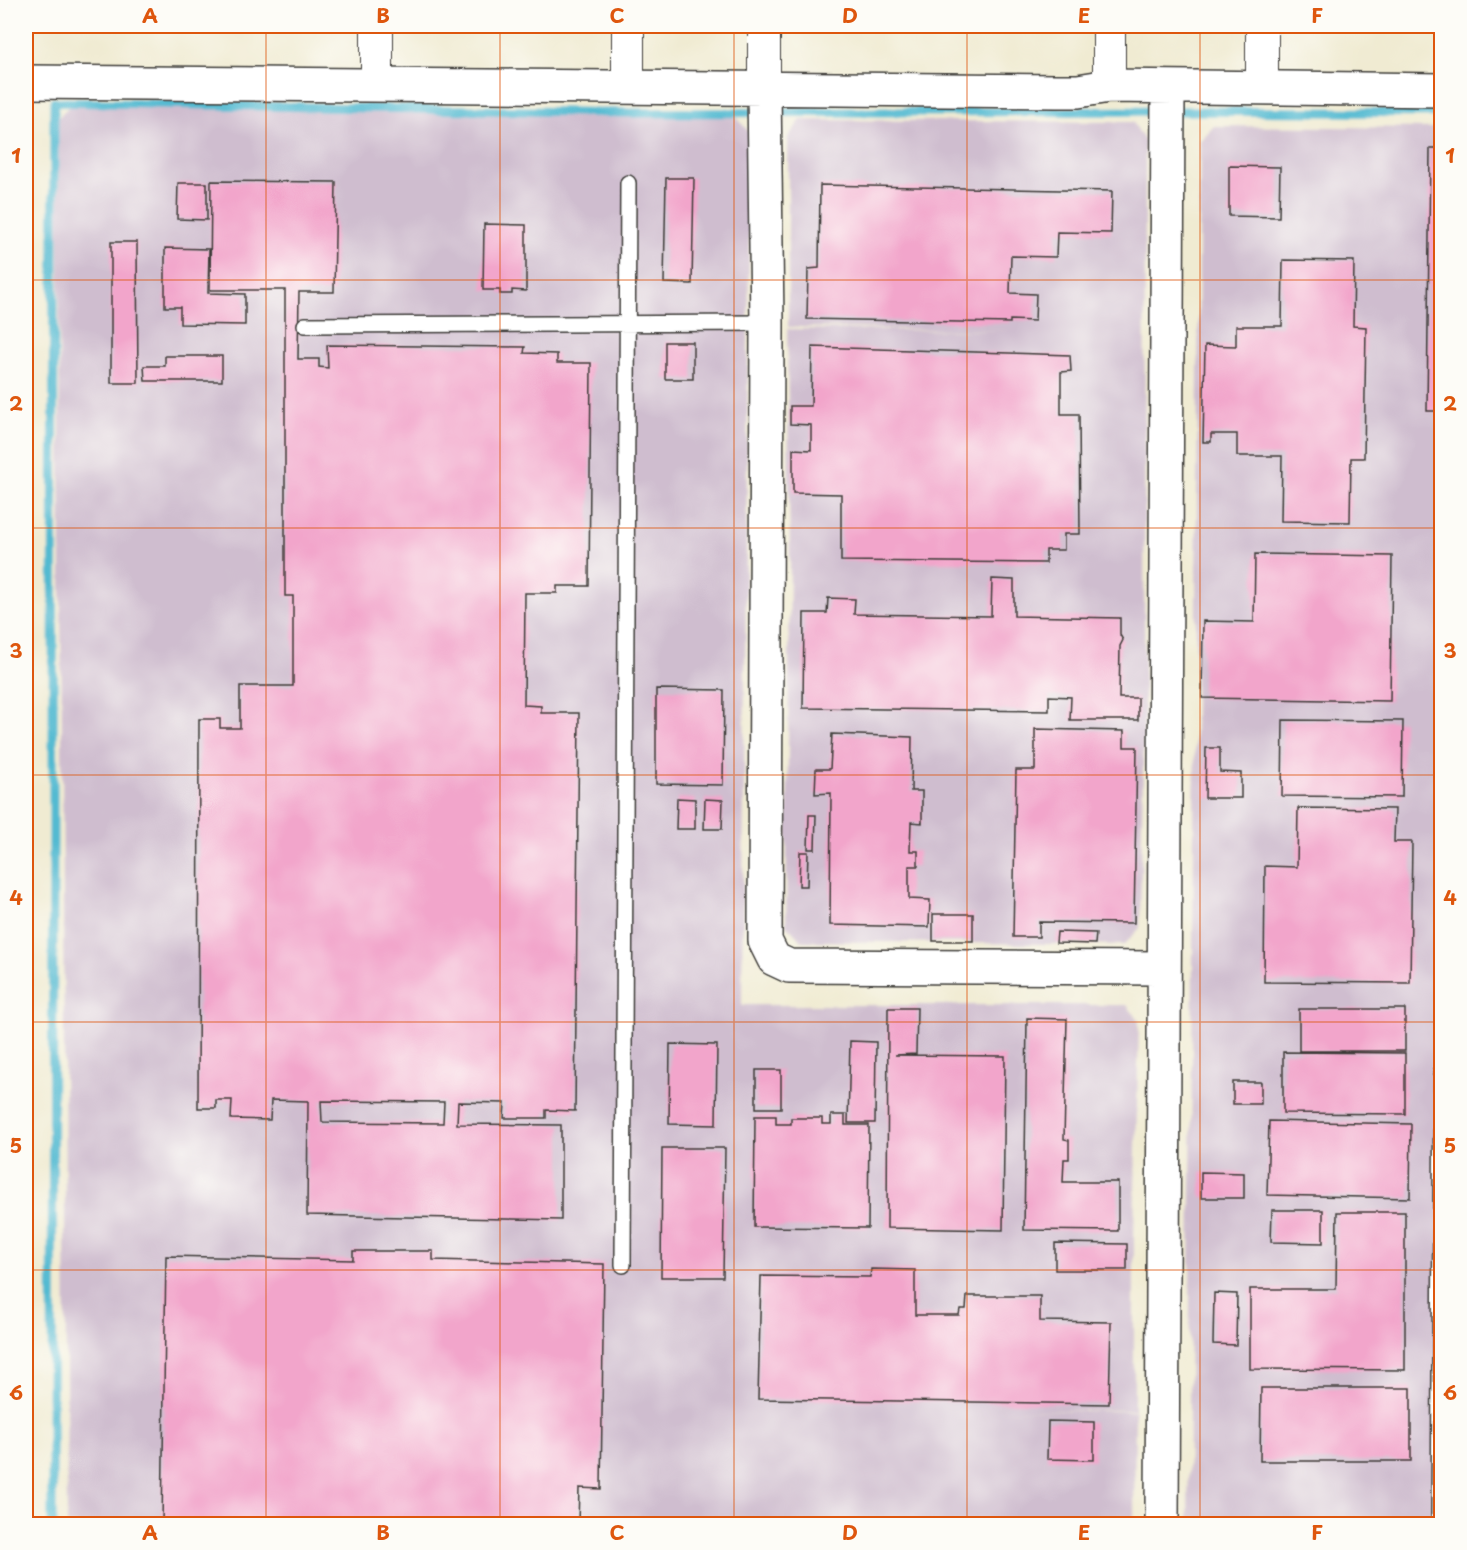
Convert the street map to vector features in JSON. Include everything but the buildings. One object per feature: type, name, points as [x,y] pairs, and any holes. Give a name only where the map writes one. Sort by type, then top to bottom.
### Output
[{"type":"street","points":[[377,26],[377,83]]},
{"type":"street","points":[[628,26],[628,87]]},
{"type":"street","points":[[764,26],[767,323],[765,940],[774,959],[789,966],[1164,968]]},
{"type":"street","points":[[1109,26],[1109,86]]},
{"type":"street","points":[[1262,26],[1262,87]]},
{"type":"street","points":[[26,82],[377,83],[764,90],[1078,91],[1109,86],[1442,90]]},
{"type":"street","points":[[1162,1524],[1168,87]]},
{"type":"lane","points":[[623,1265],[628,183]]},
{"type":"lane","points":[[305,324],[767,323]]},
{"type":"lane","points":[[1439,1524],[1442,1066]]},
{"type":"shaded area","points":[[69,106],[729,109],[750,133],[742,1005],[1127,1005],[1139,1021],[1134,1237],[1134,1410],[983,1410],[1135,1411],[1134,1524],[67,1524],[58,118]]},
{"type":"shaded area","points":[[801,120],[1133,122],[1145,142],[1144,723],[1140,928],[1124,945],[802,941],[786,925],[790,565],[787,329],[1010,331],[788,327],[788,137]]},
{"type":"shaded area","points":[[1214,126],[1441,128],[1441,1524],[1188,1524],[1200,141]]},
{"type":"waterway","points":[[52,1524],[54,102],[629,113],[1195,111],[1442,113]]}]
